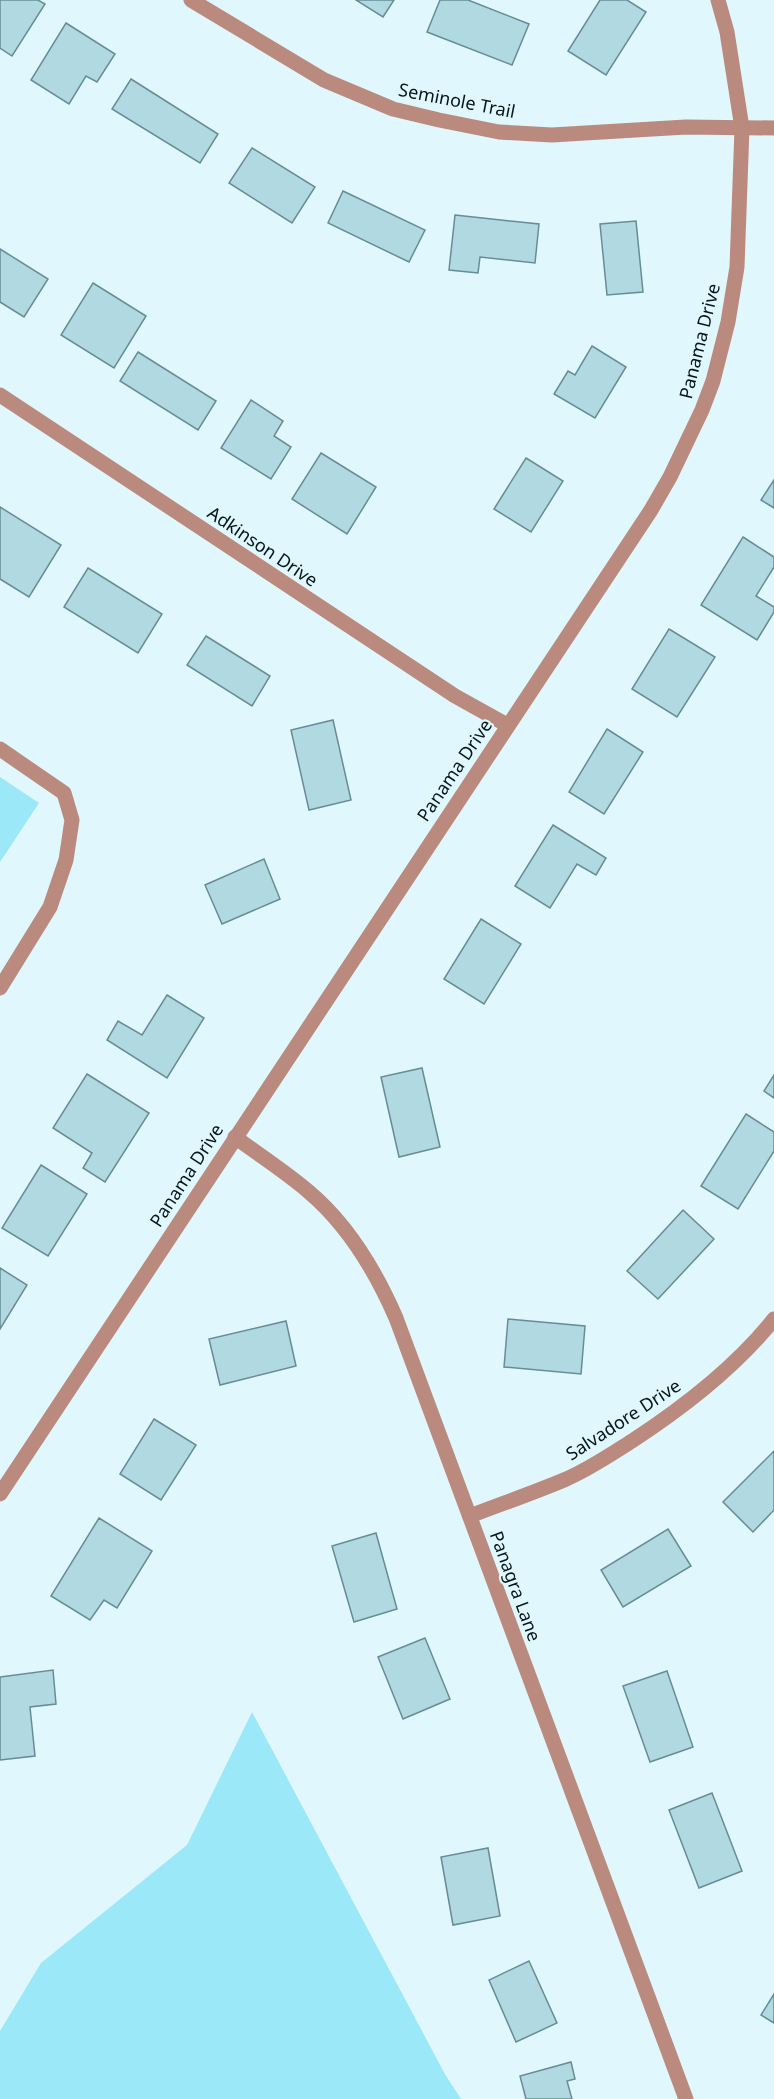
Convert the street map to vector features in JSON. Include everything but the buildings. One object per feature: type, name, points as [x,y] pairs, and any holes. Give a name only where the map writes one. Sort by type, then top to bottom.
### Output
[{"type":"street","name":"Seminole Trail","points":[[191,0],[324,80],[393,109],[439,120],[499,132],[552,135],[686,127],[774,128]]},
{"type":"street","name":"Panama Drive","points":[[0,1494],[651,510],[670,477],[702,410],[713,381],[728,322],[737,267],[742,128],[727,32],[718,0]]},
{"type":"street","name":"Adkinson Drive","points":[[0,395],[455,696],[507,725]]},
{"type":"street","points":[[0,749],[64,793],[72,820],[66,860],[50,907],[0,988]]},
{"type":"street","name":"Panagra Lane","points":[[235,1137],[310,1193],[347,1232],[383,1289],[470,1516],[686,2099]]},
{"type":"street","name":"Salvadore Drive","points":[[470,1516],[565,1480],[600,1462],[673,1414],[726,1370],[774,1319]]},
{"type":"shaded area","points":[[0,777],[39,803],[0,862]]},
{"type":"shaded area","points":[[252,1712],[446,2076],[461,2099],[0,2099],[0,2031],[41,1963],[187,1845]]}]
